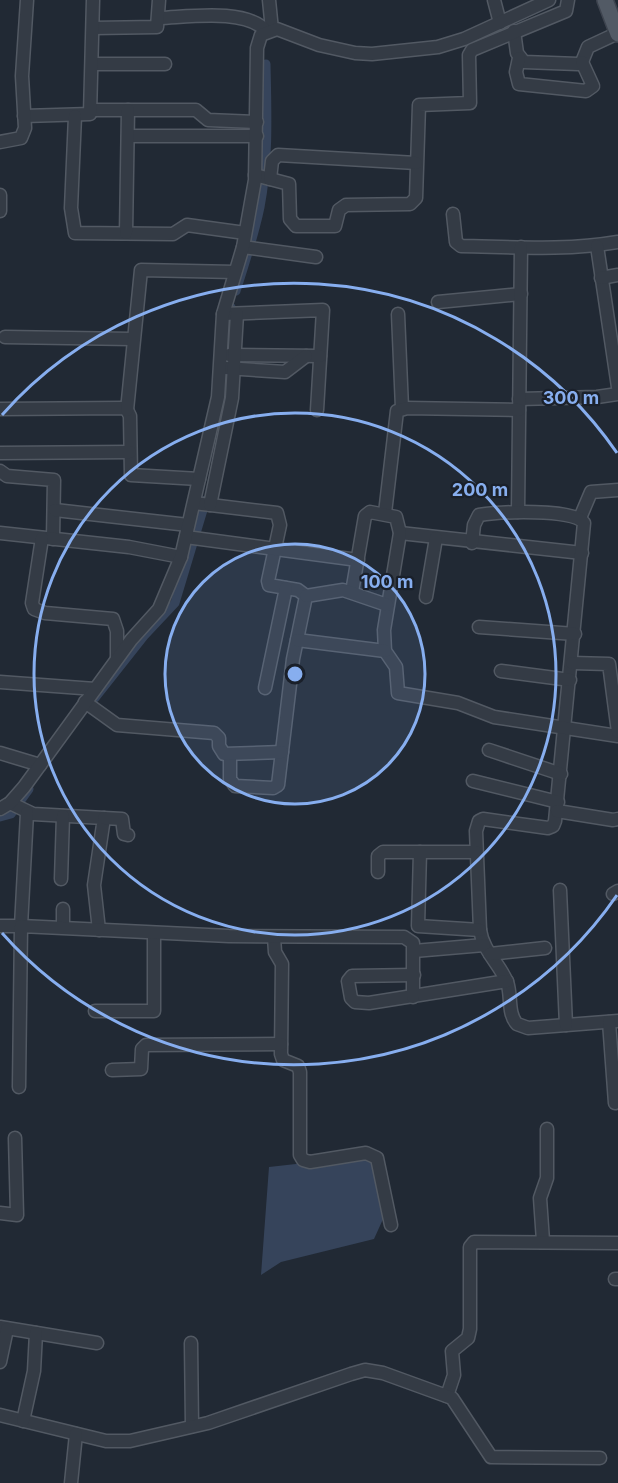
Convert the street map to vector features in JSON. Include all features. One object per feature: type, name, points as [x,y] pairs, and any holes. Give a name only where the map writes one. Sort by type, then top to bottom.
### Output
[{"type":"main road","points":[[605,0],[618,34]]},
{"type":"street","points":[[0,142],[21,138],[25,129],[22,76],[27,0]]},
{"type":"street","points":[[24,116],[86,116],[92,110],[93,0]]},
{"type":"street","points":[[93,28],[154,28],[159,25],[159,0]]},
{"type":"street","points":[[19,1087],[21,926],[12,808],[40,765],[89,705],[95,689],[117,658],[159,609],[202,504],[232,398],[223,314],[243,247],[255,175],[257,48],[258,40],[269,30],[269,0]]},
{"type":"street","points":[[494,0],[500,23]]},
{"type":"street","points":[[160,18],[228,16],[258,23],[269,30],[283,29],[319,45],[372,54],[438,47],[500,23],[529,4],[549,0]]},
{"type":"street","points":[[255,175],[289,184],[292,224],[331,228],[338,223],[339,210],[342,206],[414,202],[419,105],[470,103],[469,55],[472,50],[566,11],[568,0]]},
{"type":"street","points":[[514,32],[519,58],[516,72],[519,84],[586,91],[593,86],[593,81],[582,62]]},
{"type":"street","points":[[519,58],[531,63],[578,64],[582,62],[588,47],[618,34]]},
{"type":"street","points":[[92,64],[165,64]]},
{"type":"street","points":[[92,110],[196,110],[208,120],[257,122]]},
{"type":"street","points":[[126,233],[128,110]]},
{"type":"street","points":[[75,116],[72,228],[80,234],[173,234],[187,225],[245,233]]},
{"type":"street","points":[[128,136],[257,136]]},
{"type":"street","points":[[270,179],[272,161],[278,155],[416,163]]},
{"type":"street","points":[[0,195],[0,211]]},
{"type":"street","points":[[453,214],[456,242],[461,246],[597,246],[618,242]]},
{"type":"street","points":[[597,246],[601,278],[612,311],[618,387]]},
{"type":"street","points":[[243,247],[316,257]]},
{"type":"street","points":[[518,512],[521,247]]},
{"type":"street","points":[[199,479],[136,477],[130,472],[130,416],[127,410],[132,339],[141,270],[235,273]]},
{"type":"street","points":[[601,278],[618,275]]},
{"type":"street","points":[[438,302],[520,294]]},
{"type":"street","points":[[223,314],[313,308],[323,310],[317,410]]},
{"type":"street","points":[[202,504],[199,479],[228,362],[237,314]]},
{"type":"street","points":[[398,314],[402,408]]},
{"type":"street","points":[[5,338],[132,339]]},
{"type":"street","points":[[228,362],[285,372],[306,356]]},
{"type":"street","points":[[228,362],[320,356]]},
{"type":"street","points":[[385,513],[395,414],[402,408],[519,405],[618,394]]},
{"type":"street","points":[[0,409],[114,407],[127,410]]},
{"type":"street","points":[[0,453],[130,453]]},
{"type":"street","points":[[0,471],[7,476],[54,480],[55,510],[32,603],[34,609],[45,613],[113,620],[117,631],[117,658]]},
{"type":"street","points":[[580,518],[591,492],[618,490]]},
{"type":"street","points":[[202,504],[277,513],[280,525],[269,585],[298,590],[306,596],[335,591],[352,592],[387,605]]},
{"type":"street","points":[[55,510],[357,560]]},
{"type":"street","points":[[352,592],[365,516],[370,512],[385,513],[396,518],[400,534],[384,630],[385,651],[396,667],[398,693],[458,703],[494,717],[566,730],[618,734],[609,664],[572,663]]},
{"type":"street","points":[[472,543],[474,525],[479,515],[518,512],[580,518],[584,523],[566,730],[553,826],[548,828],[483,819],[479,821],[476,831],[476,852],[480,930],[487,950],[507,981],[512,1015],[517,1024],[528,1028],[614,1021],[615,1103]]},
{"type":"street","points":[[0,533],[129,547],[181,557]]},
{"type":"street","points":[[400,534],[582,553]]},
{"type":"street","points":[[426,597],[436,538]]},
{"type":"street","points":[[265,688],[286,588]]},
{"type":"street","points":[[230,755],[230,779],[235,786],[273,788],[280,781],[297,640],[306,596]]},
{"type":"street","points":[[479,627],[575,634]]},
{"type":"street","points":[[297,640],[385,651]]},
{"type":"street","points":[[501,671],[570,680]]},
{"type":"street","points":[[0,682],[95,689]]},
{"type":"street","points":[[89,705],[110,722],[126,727],[214,733],[219,738],[221,751],[230,755],[282,752]]},
{"type":"street","points":[[489,750],[561,774]]},
{"type":"street","points":[[0,753],[40,765]]},
{"type":"street","points":[[473,782],[557,806],[613,820],[618,819]]},
{"type":"street","points":[[12,808],[63,816],[122,819],[124,834],[128,835]]},
{"type":"street","points":[[61,879],[63,816]]},
{"type":"street","points":[[99,930],[94,885],[104,818]]},
{"type":"street","points":[[420,852],[418,926],[480,930]]},
{"type":"street","points":[[378,872],[380,853],[476,852]]},
{"type":"street","points":[[560,890],[566,1025]]},
{"type":"street","points":[[63,909],[63,927]]},
{"type":"street","points":[[0,926],[274,937],[404,937],[412,942],[414,951],[413,997]]},
{"type":"street","points":[[95,1011],[154,1011],[154,933]]},
{"type":"street","points":[[274,937],[275,952],[282,963],[281,1044],[283,1060],[295,1063],[300,1072],[300,1155],[303,1160],[310,1162],[373,1155],[380,1165],[391,1226]]},
{"type":"street","points":[[414,951],[545,948]]},
{"type":"street","points":[[414,975],[352,976],[348,981],[351,998],[355,1002],[413,997],[507,981]]},
{"type":"street","points":[[112,1070],[141,1069],[143,1046],[146,1045],[281,1044]]},
{"type":"street","points":[[543,1241],[540,1198],[547,1178],[547,1129]]},
{"type":"street","points":[[0,1213],[17,1215],[15,1138]]},
{"type":"street","points":[[447,1396],[454,1375],[452,1351],[468,1338],[470,1329],[470,1247],[480,1240],[618,1243]]},
{"type":"street","points":[[0,1362],[4,1328],[98,1343]]},
{"type":"street","points":[[23,1422],[34,1371],[36,1333]]},
{"type":"street","points":[[191,1343],[192,1426]]},
{"type":"street","points":[[0,1415],[76,1434],[124,1442],[192,1426],[365,1370],[383,1372],[455,1401],[492,1457],[600,1458]]},
{"type":"street","points":[[71,1483],[76,1434]]},
{"type":"water","points":[[376,1155],[388,1208],[374,1239],[281,1262],[261,1275],[269,1167]]},
{"type":"waterway","points":[[236,291],[255,228],[263,189],[267,136],[266,64]]},
{"type":"waterway","points":[[229,353],[231,307]]},
{"type":"waterway","points":[[95,698],[144,636],[175,603],[206,500]]},
{"type":"waterway","points":[[0,817],[11,814],[29,789]]}]
